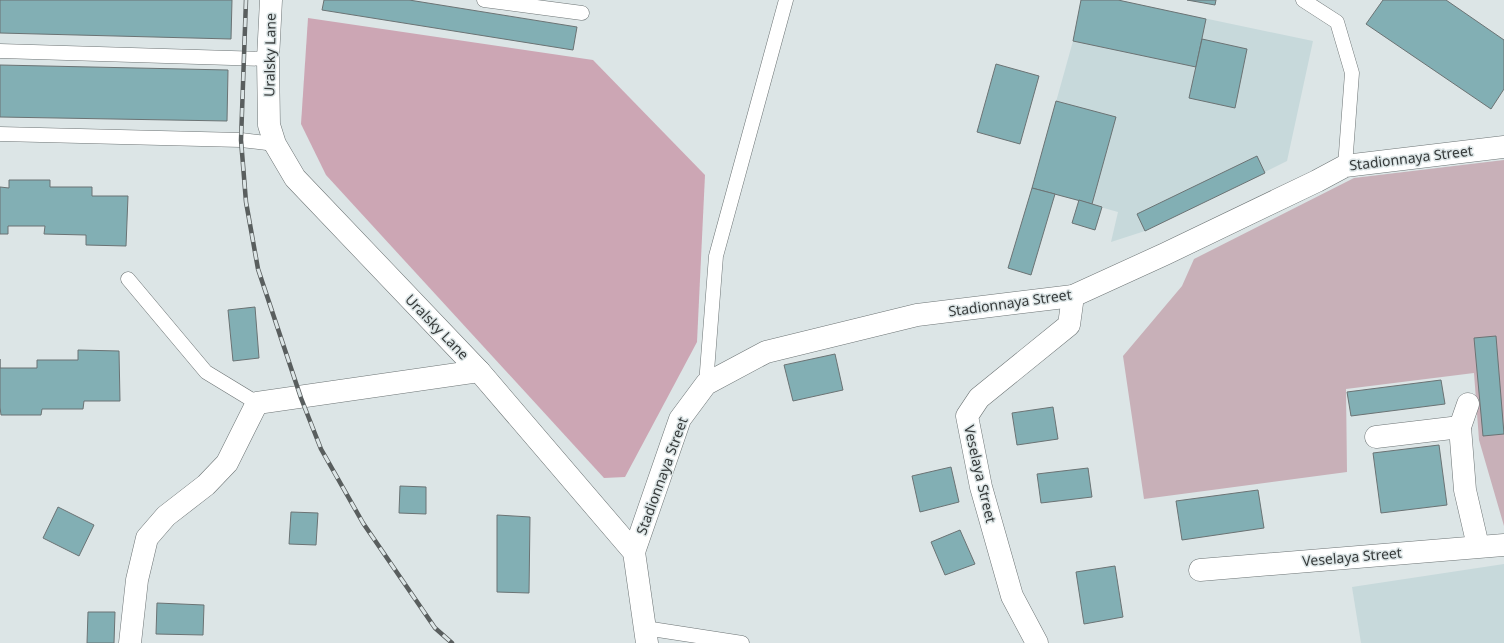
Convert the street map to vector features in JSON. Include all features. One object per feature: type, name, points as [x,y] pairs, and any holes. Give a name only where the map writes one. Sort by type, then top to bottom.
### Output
[{"type":"street","name":"Uralsky Lane","points":[[271,0],[268,59],[269,125],[275,144],[295,178],[479,371],[634,552]]},
{"type":"street","name":"Stadionnaya Street","points":[[634,552],[680,419],[706,384],[766,352],[916,315],[1073,296],[1172,251],[1345,166],[1504,147]]},
{"type":"street","name":"Veselaya Street","points":[[1037,643],[1012,596],[982,487],[967,416],[979,398],[1069,325],[1073,296]]},
{"type":"street","points":[[130,643],[137,580],[147,538],[166,516],[206,484],[227,463],[257,403],[479,371]]},
{"type":"street","points":[[1468,404],[1460,427],[1465,490],[1478,546]]},
{"type":"street","points":[[1376,437],[1460,427]]},
{"type":"street","name":"Veselaya Street","points":[[1200,570],[1504,545]]},
{"type":"street","points":[[634,552],[646,635]]},
{"type":"lane","points":[[484,0],[582,13]]},
{"type":"lane","points":[[706,384],[716,256],[786,0]]},
{"type":"lane","points":[[1303,0],[1337,22],[1352,73],[1345,166]]},
{"type":"lane","points":[[0,51],[268,59]]},
{"type":"lane","points":[[0,134],[241,140],[275,144]]},
{"type":"lane","points":[[128,279],[206,372],[257,403]]},
{"type":"lane","points":[[646,635],[742,643]]},
{"type":"shaded area","points":[[1081,0],[1118,0],[1313,41],[1287,161],[1145,231],[1111,242],[1118,212],[1032,188],[1073,41]]},
{"type":"shaded area","points":[[308,18],[593,60],[705,175],[697,342],[625,477],[604,478],[326,175],[301,124]]},
{"type":"shaded area","points":[[1504,160],[1504,526],[1479,440],[1474,373],[1346,389],[1347,472],[1144,499],[1123,356],[1182,286],[1194,259],[1354,178]]},
{"type":"shaded area","points":[[1504,564],[1504,643],[1361,643],[1352,587]]},
{"type":"building","points":[[0,0],[232,0],[231,39],[0,33]]},
{"type":"building","points":[[324,0],[409,0],[577,27],[573,50],[322,10]]},
{"type":"building","points":[[1081,0],[1118,0],[1206,19],[1196,67],[1073,41]]},
{"type":"building","points":[[1187,0],[1216,0],[1215,5]]},
{"type":"building","points":[[1383,0],[1446,0],[1504,40],[1504,89],[1491,109],[1366,24]]},
{"type":"building","points":[[1202,39],[1247,49],[1235,108],[1189,98]]},
{"type":"building","points":[[996,64],[1039,76],[1020,144],[977,132]]},
{"type":"building","points":[[0,65],[228,70],[227,121],[0,117]]},
{"type":"building","points":[[1056,101],[1116,117],[1092,204],[1032,188]]},
{"type":"building","points":[[1257,156],[1265,173],[1145,231],[1137,214]]},
{"type":"building","points":[[9,180],[50,180],[50,187],[92,187],[92,196],[128,196],[126,246],[86,245],[86,235],[44,234],[45,226],[8,226],[8,234],[0,234],[0,187],[9,188]]},
{"type":"building","points":[[1032,188],[1055,194],[1031,275],[1008,268]]},
{"type":"building","points":[[1079,200],[1102,207],[1095,230],[1072,223]]},
{"type":"building","points":[[255,307],[259,358],[233,361],[228,310]]},
{"type":"building","points":[[1496,336],[1504,434],[1483,436],[1474,338]]},
{"type":"building","points":[[78,350],[119,351],[120,401],[84,401],[83,409],[42,409],[41,415],[1,415],[0,368],[37,368],[37,360],[78,360]]},
{"type":"building","points":[[835,354],[843,390],[793,401],[784,365]]},
{"type":"building","points":[[1441,380],[1445,404],[1351,416],[1347,392]]},
{"type":"building","points":[[1053,407],[1058,439],[1017,445],[1012,413]]},
{"type":"building","points":[[1439,445],[1447,505],[1381,513],[1373,453]]},
{"type":"building","points":[[951,467],[959,502],[920,512],[912,476]]},
{"type":"building","points":[[1088,468],[1092,497],[1041,503],[1037,474]]},
{"type":"building","points":[[400,486],[426,487],[426,514],[399,513]]},
{"type":"building","points":[[1258,490],[1264,528],[1182,540],[1176,501]]},
{"type":"building","points":[[58,507],[94,525],[79,556],[43,538]]},
{"type":"building","points":[[291,512],[318,513],[316,545],[289,544]]},
{"type":"building","points":[[497,515],[530,517],[529,593],[497,592]]},
{"type":"building","points":[[960,530],[975,564],[945,575],[931,542]]},
{"type":"building","points":[[1115,566],[1123,617],[1084,624],[1076,572]]},
{"type":"building","points":[[157,603],[204,605],[203,635],[156,634]]},
{"type":"building","points":[[88,612],[115,612],[114,643],[87,643]]},
{"type":"railway","points":[[246,0],[241,140],[246,202],[258,269],[301,398],[321,449],[363,523],[435,628],[452,643]]}]
